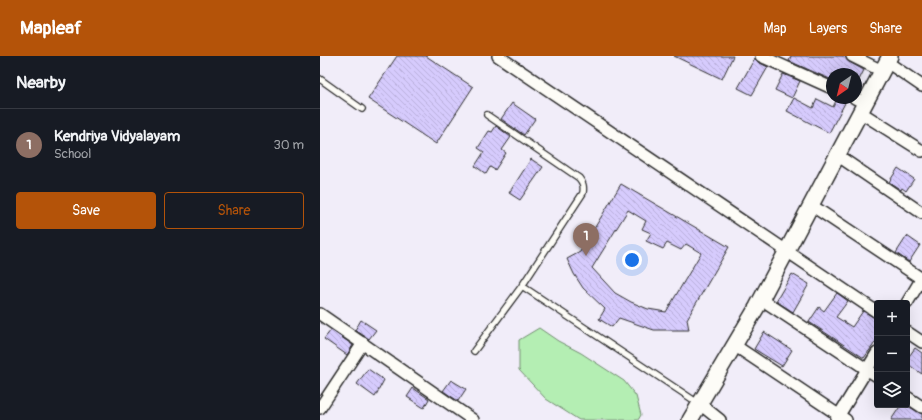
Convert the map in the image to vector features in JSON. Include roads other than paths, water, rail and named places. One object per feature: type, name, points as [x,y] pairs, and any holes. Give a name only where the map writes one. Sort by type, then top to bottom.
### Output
[{"type":"main road","points":[[862,101],[886,63]]},
{"type":"main road","points":[[690,420],[761,299],[838,155],[860,104]]},
{"type":"street","points":[[498,56],[874,310]]},
{"type":"street","points":[[761,56],[826,85]]},
{"type":"street","points":[[852,56],[886,63],[922,86]]},
{"type":"street","points":[[860,104],[922,151]]},
{"type":"street","points":[[838,155],[922,213]]},
{"type":"street","points":[[811,205],[922,279],[909,300]]},
{"type":"street","points":[[761,299],[874,374]]},
{"type":"street","points":[[320,314],[473,420]]},
{"type":"street","points":[[910,334],[922,342]]},
{"type":"street","points":[[320,408],[363,343]]},
{"type":"street","points":[[734,345],[840,418],[874,358]]},
{"type":"street","points":[[910,399],[922,407]]},
{"type":"street","points":[[700,404],[720,420]]},
{"type":"lane","points":[[320,79],[362,109]]},
{"type":"lane","points":[[474,351],[522,286],[583,193],[583,183],[488,115]]},
{"type":"lane","points":[[522,286],[700,404]]},
{"type":"place","name":"Kendriya Vidyalayam","points":[[586,256]]}]
